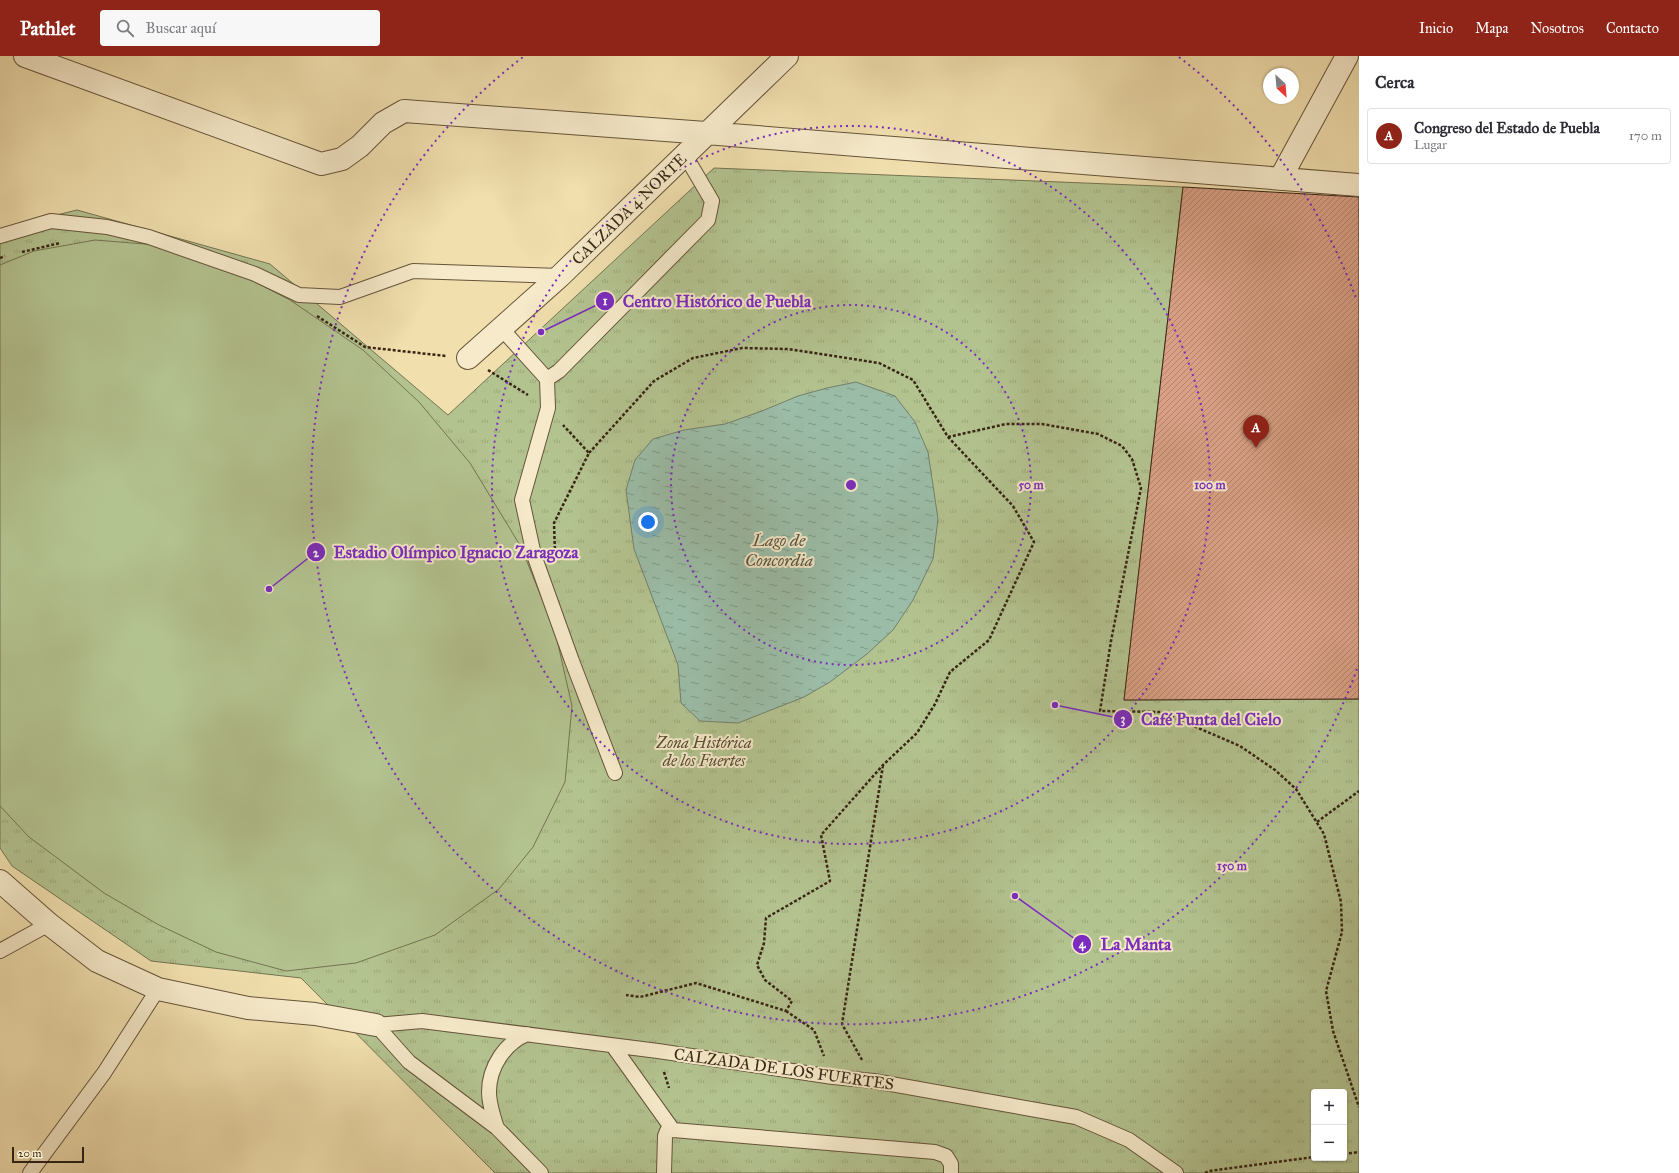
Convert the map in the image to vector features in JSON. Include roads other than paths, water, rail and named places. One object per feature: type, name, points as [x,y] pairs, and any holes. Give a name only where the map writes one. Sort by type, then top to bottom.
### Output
[{"type":"street","points":[[25,56],[320,164],[342,159],[360,146],[383,123],[404,111],[706,133],[1280,180],[1359,185]]},
{"type":"street","name":"CALZADA 4 NORTE","points":[[468,358],[560,276],[787,56]]},
{"type":"street","points":[[1280,180],[1348,56]]},
{"type":"street","name":"CALZADA DE LOS FUERTES","points":[[0,881],[49,924],[97,961],[158,989],[248,1008],[315,1014],[376,1025]]},
{"type":"lane","points":[[547,379],[559,371],[708,220],[712,201],[685,155]]},
{"type":"lane","points":[[0,236],[51,221],[107,227],[149,237],[255,274],[299,295],[340,297],[413,271],[560,276]]},
{"type":"lane","points":[[501,328],[547,379],[548,408],[522,500],[534,555],[572,660],[616,773]]},
{"type":"lane","points":[[0,950],[49,924]]},
{"type":"lane","points":[[30,1173],[104,1073],[158,989]]},
{"type":"lane","name":"CALZADA DE LOS FUERTES","points":[[376,1025],[422,1021],[658,1051],[833,1077],[874,1081],[1076,1117],[1129,1140],[1176,1173]]},
{"type":"lane","points":[[376,1025],[409,1062],[497,1128],[541,1173]]},
{"type":"lane","points":[[497,1128],[490,1105],[489,1092],[493,1069],[498,1059],[512,1042],[528,1034]]},
{"type":"lane","points":[[613,1046],[673,1130]]},
{"type":"lane","points":[[664,1173],[665,1136],[667,1131],[673,1130],[935,1152],[946,1156],[952,1164],[950,1173]]},
{"type":"water","name":"Lago de Concordia","points":[[856,382],[895,396],[915,422],[928,452],[938,519],[933,559],[913,600],[893,630],[867,654],[830,682],[804,697],[738,723],[700,721],[681,703],[678,665],[634,549],[626,490],[635,460],[653,439],[684,430],[725,424],[798,396]]},
{"type":"place","name":"Centro Histórico de Puebla","points":[[541,332]]},
{"type":"place","name":"Congreso del Estado de Puebla","points":[[1256,448]]},
{"type":"place","name":"Estadio Olímpico Ignacio Zaragoza","points":[[269,589]]},
{"type":"place","name":"Café Punta del Cielo","points":[[1055,705]]},
{"type":"place","name":"La Manta","points":[[1015,896]]},
{"type":"park label","name":"Zona Histórica de los Fuertes","points":[[704,751]]}]
